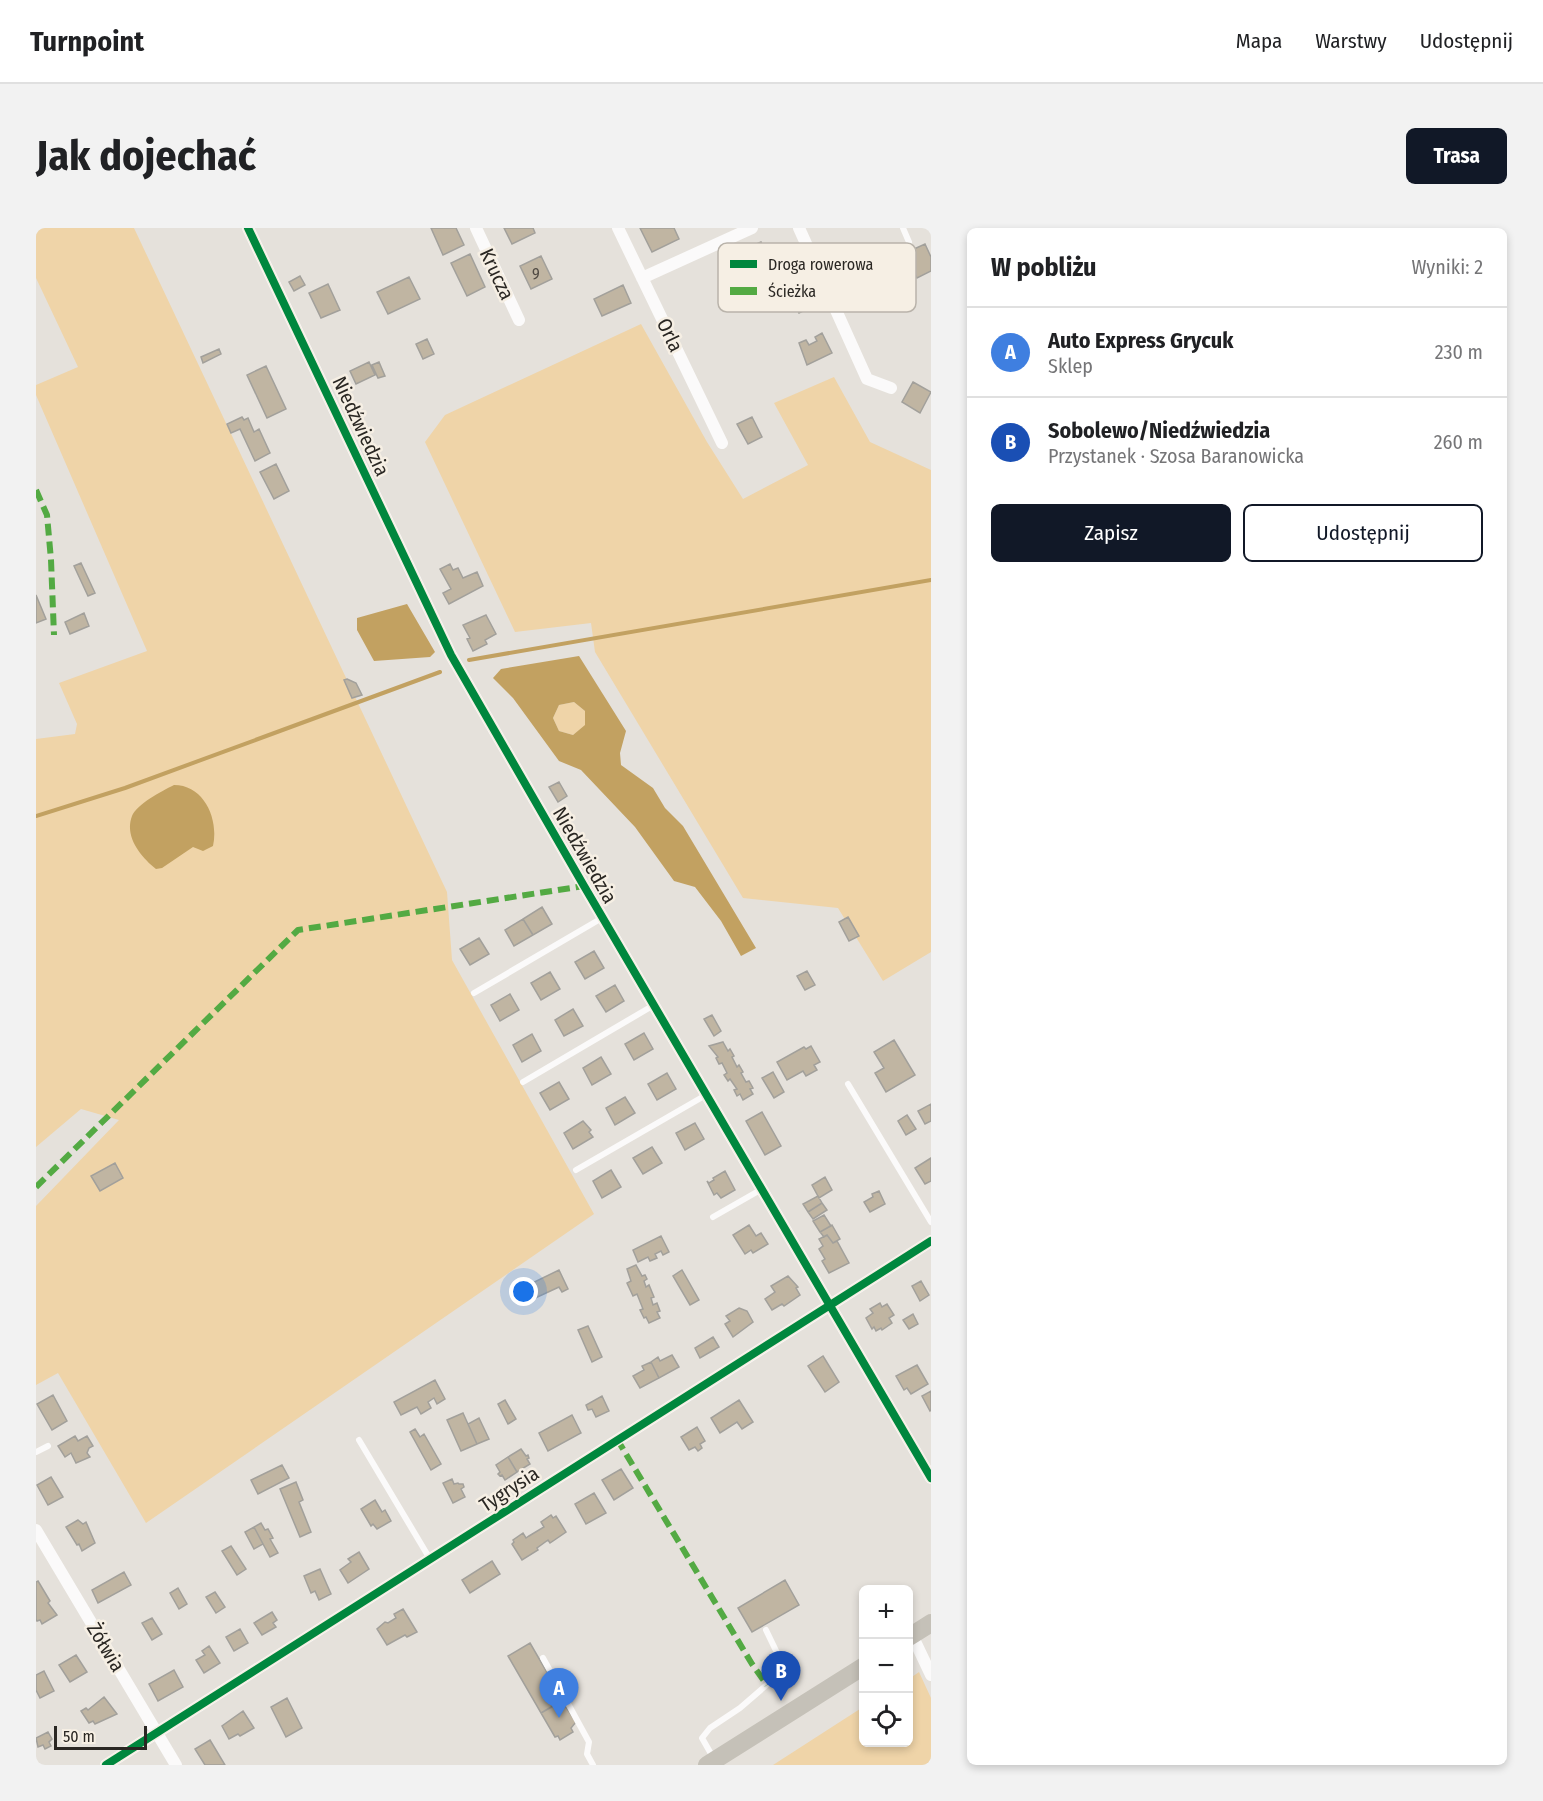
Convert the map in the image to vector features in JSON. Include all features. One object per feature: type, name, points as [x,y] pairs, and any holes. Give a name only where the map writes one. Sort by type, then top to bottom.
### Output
[{"type":"main road","points":[[913,1634],[931,1623]]},
{"type":"main road","points":[[711,1763],[859,1669]]},
{"type":"street","name":"Niedźwiedzia","points":[[249,228],[451,655],[931,1478]]},
{"type":"street","name":"Krucza","points":[[476,228],[519,320]]},
{"type":"street","name":"Orla","points":[[618,228],[722,443]]},
{"type":"street","points":[[719,243],[752,228]]},
{"type":"street","points":[[799,228],[806,243]]},
{"type":"street","points":[[642,278],[718,243]]},
{"type":"street","points":[[837,312],[867,379],[891,388]]},
{"type":"street","name":"Tygrysia","points":[[106,1765],[931,1241]]},
{"type":"street","name":"Żółwia","points":[[36,1530],[176,1765]]},
{"type":"street","points":[[912,1639],[931,1675]]},
{"type":"lane","points":[[903,228],[909,242]]},
{"type":"lane","points":[[474,993],[603,918]]},
{"type":"lane","points":[[523,1082],[654,1005]]},
{"type":"lane","points":[[848,1084],[931,1222]]},
{"type":"lane","points":[[576,1170],[707,1094]]},
{"type":"lane","points":[[713,1217],[762,1188]]},
{"type":"lane","points":[[358,1440],[430,1560]]},
{"type":"lane","points":[[36,1452],[48,1446]]},
{"type":"lane","points":[[711,1763],[702,1738],[710,1728],[740,1708],[778,1675],[780,1659],[766,1630]]},
{"type":"lane","points":[[543,1658],[589,1742],[587,1754],[593,1765]]},
{"type":"shaded area","points":[[36,228],[134,228],[447,892],[452,960],[594,1214],[146,1523],[58,1373],[36,1385],[36,1206],[119,1120],[81,1109],[36,1147],[36,739],[75,734],[77,724],[59,683],[147,651],[36,395],[36,385],[78,367],[36,278]]},
{"type":"shaded area","points":[[641,324],[707,442],[743,499],[808,465],[774,403],[834,377],[870,442],[931,470],[931,952],[883,981],[838,908],[743,898],[595,652],[591,623],[515,632],[425,442],[445,415]]},
{"type":"shaded area","points":[[407,604],[435,652],[430,657],[374,661],[357,630],[357,618]]},
{"type":"shaded area","points":[[579,656],[626,731],[620,753],[621,765],[653,788],[665,808],[683,826],[756,948],[741,956],[721,921],[695,887],[674,881],[635,827],[581,770],[559,761],[513,698],[493,678],[501,669]],"holes":[[[574,702],[585,711],[585,725],[573,735],[559,731],[553,718],[559,705]]]},
{"type":"shaded area","points":[[574,702],[585,711],[585,726],[573,735],[559,731],[553,718],[559,705]]},
{"type":"shaded area","points":[[174,785],[194,791],[207,805],[214,825],[213,846],[203,851],[193,847],[162,868],[156,869],[135,846],[130,824],[132,816],[139,807]]},
{"type":"shaded area","points":[[919,1672],[931,1698],[931,1765],[773,1765],[859,1710],[859,1747],[913,1747],[913,1676]]},
{"type":"building","points":[[431,228],[456,228],[464,245],[443,255]]},
{"type":"building","points":[[504,228],[533,228],[535,233],[512,244]]},
{"type":"building","points":[[640,228],[674,228],[679,239],[652,252]]},
{"type":"building","points":[[925,244],[931,257],[931,271],[917,278],[916,276],[916,248]]},
{"type":"building","points":[[470,254],[485,287],[467,296],[451,263]]},
{"type":"building","points":[[541,256],[552,279],[531,289],[520,266]]},
{"type":"building","points":[[300,276],[305,285],[294,291],[289,282]]},
{"type":"building","points":[[409,277],[420,299],[388,314],[377,292]]},
{"type":"building","points":[[328,284],[340,310],[321,318],[309,293]]},
{"type":"building","points":[[623,285],[631,303],[602,316],[594,299]]},
{"type":"building","points":[[822,333],[832,353],[807,365],[799,343],[806,340],[809,345],[817,341],[815,337]]},
{"type":"building","points":[[427,339],[434,354],[423,359],[416,344]]},
{"type":"building","points":[[219,349],[221,354],[203,363],[201,357]]},
{"type":"building","points":[[369,362],[375,375],[356,384],[350,371]]},
{"type":"building","points":[[379,362],[385,376],[378,378],[372,365]]},
{"type":"building","points":[[266,366],[286,409],[267,418],[247,375]]},
{"type":"building","points":[[913,382],[931,392],[920,413],[902,402]]},
{"type":"building","points":[[242,417],[244,420],[248,418],[254,432],[259,429],[270,453],[255,461],[240,429],[231,433],[227,424]]},
{"type":"building","points":[[752,417],[762,437],[748,444],[737,424]]},
{"type":"building","points":[[276,464],[289,491],[274,499],[260,472]]},
{"type":"building","points":[[81,563],[95,593],[88,596],[74,566]]},
{"type":"building","points":[[450,564],[453,570],[458,568],[463,578],[477,572],[483,586],[449,604],[443,593],[451,589],[440,569]]},
{"type":"building","points":[[36,595],[46,619],[36,623]]},
{"type":"building","points":[[84,613],[89,626],[70,634],[65,622]]},
{"type":"building","points":[[486,615],[496,634],[485,640],[487,644],[473,651],[467,639],[470,638],[463,625]]},
{"type":"building","points":[[344,680],[356,683],[362,695],[352,698]]},
{"type":"building","points":[[559,782],[567,796],[558,802],[549,787]]},
{"type":"building","points":[[542,907],[552,924],[533,935],[523,919]]},
{"type":"building","points":[[848,917],[859,936],[849,941],[839,922]]},
{"type":"building","points":[[523,919],[533,935],[514,946],[505,930]]},
{"type":"building","points":[[479,938],[489,954],[470,965],[460,949]]},
{"type":"building","points":[[594,951],[604,968],[585,979],[575,962]]},
{"type":"building","points":[[807,971],[815,985],[805,990],[797,976]]},
{"type":"building","points":[[550,972],[560,989],[541,1000],[531,983]]},
{"type":"building","points":[[615,985],[624,1001],[606,1012],[596,996]]},
{"type":"building","points":[[510,994],[519,1010],[500,1021],[491,1005]]},
{"type":"building","points":[[573,1009],[583,1026],[564,1036],[555,1020]]},
{"type":"building","points":[[712,1015],[721,1031],[714,1036],[704,1019]]},
{"type":"building","points":[[644,1033],[653,1049],[634,1060],[625,1044]]},
{"type":"building","points":[[532,1034],[541,1051],[522,1062],[513,1045]]},
{"type":"building","points":[[894,1040],[915,1075],[886,1092],[875,1073],[884,1068],[874,1052]]},
{"type":"building","points":[[723,1042],[728,1051],[730,1049],[746,1082],[749,1081],[753,1088],[750,1089],[753,1094],[743,1100],[740,1094],[737,1096],[734,1090],[737,1089],[724,1075],[727,1073],[722,1063],[719,1064],[716,1058],[718,1057],[709,1046]]},
{"type":"building","points":[[811,1046],[820,1062],[814,1065],[817,1070],[806,1076],[803,1071],[787,1080],[777,1062],[804,1047],[806,1049]]},
{"type":"building","points":[[601,1057],[611,1074],[592,1085],[583,1068]]},
{"type":"building","points":[[773,1072],[784,1092],[774,1098],[762,1078]]},
{"type":"building","points":[[667,1073],[676,1089],[657,1100],[648,1084]]},
{"type":"building","points":[[559,1082],[569,1099],[550,1110],[540,1093]]},
{"type":"building","points":[[625,1097],[635,1113],[615,1125],[606,1108]]},
{"type":"building","points":[[931,1104],[931,1121],[925,1124],[918,1111]]},
{"type":"building","points":[[762,1112],[781,1146],[765,1155],[746,1121]]},
{"type":"building","points":[[907,1115],[916,1129],[906,1135],[898,1121]]},
{"type":"building","points":[[583,1121],[591,1130],[589,1132],[593,1137],[573,1149],[564,1133]]},
{"type":"building","points":[[695,1123],[704,1139],[685,1150],[676,1133]]},
{"type":"building","points":[[652,1147],[662,1163],[643,1174],[633,1158]]},
{"type":"building","points":[[931,1158],[931,1181],[925,1184],[915,1168]]},
{"type":"building","points":[[115,1163],[123,1178],[100,1191],[91,1176]]},
{"type":"building","points":[[611,1170],[621,1187],[602,1198],[593,1181]]},
{"type":"building","points":[[725,1171],[735,1190],[721,1198],[717,1193],[714,1195],[707,1181],[709,1183]]},
{"type":"building","points":[[825,1177],[832,1190],[819,1198],[812,1185]]},
{"type":"building","points":[[879,1191],[885,1204],[870,1212],[864,1202]]},
{"type":"building","points":[[818,1196],[822,1203],[808,1212],[803,1204]]},
{"type":"building","points":[[822,1203],[827,1210],[813,1219],[808,1212]]},
{"type":"building","points":[[824,1215],[831,1226],[820,1232],[813,1221]]},
{"type":"building","points":[[749,1225],[756,1236],[761,1233],[768,1244],[753,1253],[751,1250],[745,1254],[733,1235]]},
{"type":"building","points":[[832,1225],[840,1239],[833,1243],[827,1235],[824,1237],[820,1232]]},
{"type":"building","points":[[827,1235],[833,1243],[837,1241],[849,1263],[829,1273],[822,1261],[825,1259],[819,1249],[823,1246],[819,1239]]},
{"type":"building","points":[[661,1236],[669,1252],[663,1255],[661,1251],[655,1254],[657,1258],[650,1261],[648,1257],[638,1262],[633,1250]]},
{"type":"building","points":[[636,1265],[642,1276],[645,1275],[647,1279],[644,1281],[646,1287],[649,1285],[654,1297],[651,1298],[653,1305],[657,1303],[660,1311],[657,1312],[660,1318],[649,1323],[640,1310],[643,1309],[637,1294],[633,1296],[627,1283],[631,1281],[627,1269]]},
{"type":"building","points":[[559,1270],[568,1289],[562,1292],[559,1287],[531,1300],[524,1287]]},
{"type":"building","points":[[682,1270],[699,1300],[690,1305],[673,1276]]},
{"type":"building","points":[[788,1276],[798,1287],[796,1288],[800,1295],[784,1306],[782,1304],[772,1310],[765,1299],[775,1292],[771,1286]]},
{"type":"building","points":[[921,1281],[929,1295],[920,1301],[912,1286]]},
{"type":"building","points":[[880,1303],[882,1307],[887,1304],[894,1315],[889,1318],[892,1323],[876,1331],[874,1327],[872,1329],[866,1318],[873,1313],[870,1309]]},
{"type":"building","points":[[739,1308],[747,1311],[753,1322],[733,1337],[725,1324],[730,1321],[726,1316]]},
{"type":"building","points":[[913,1314],[918,1324],[909,1329],[903,1320]]},
{"type":"building","points":[[588,1326],[602,1357],[592,1362],[578,1330]]},
{"type":"building","points":[[713,1337],[719,1347],[700,1358],[695,1348]]},
{"type":"building","points":[[672,1355],[679,1367],[659,1378],[651,1362],[658,1357],[660,1361]]},
{"type":"building","points":[[823,1356],[839,1382],[825,1392],[808,1366]]},
{"type":"building","points":[[651,1362],[659,1378],[640,1388],[633,1376],[644,1370],[642,1366]]},
{"type":"building","points":[[917,1365],[928,1384],[911,1394],[907,1388],[904,1390],[896,1376]]},
{"type":"building","points":[[435,1380],[445,1399],[437,1404],[434,1398],[428,1402],[431,1408],[421,1414],[417,1407],[401,1415],[394,1402]]},
{"type":"building","points":[[931,1391],[931,1410],[930,1411],[922,1396]]},
{"type":"building","points":[[53,1395],[67,1421],[52,1430],[37,1404]]},
{"type":"building","points":[[602,1396],[609,1411],[596,1417],[592,1409],[588,1410],[586,1405]]},
{"type":"building","points":[[505,1400],[516,1419],[508,1424],[498,1404]]},
{"type":"building","points":[[739,1400],[753,1422],[742,1429],[737,1422],[720,1433],[711,1418]]},
{"type":"building","points":[[463,1413],[477,1444],[461,1451],[447,1420]]},
{"type":"building","points":[[572,1415],[581,1433],[548,1451],[539,1433]]},
{"type":"building","points":[[479,1418],[489,1439],[477,1444],[468,1424]]},
{"type":"building","points":[[697,1427],[705,1441],[700,1444],[702,1448],[698,1451],[695,1447],[689,1450],[681,1437]]},
{"type":"building","points":[[415,1429],[420,1437],[424,1434],[441,1464],[431,1470],[410,1432]]},
{"type":"building","points":[[75,1436],[78,1441],[87,1436],[93,1446],[87,1453],[90,1457],[76,1463],[71,1453],[65,1457],[58,1446]]},
{"type":"building","points":[[521,1449],[526,1456],[528,1455],[527,1459],[530,1464],[517,1472],[508,1457]]},
{"type":"building","points":[[508,1457],[517,1472],[505,1480],[502,1475],[498,1474],[500,1472],[496,1465]]},
{"type":"building","points":[[282,1465],[289,1478],[258,1494],[251,1480]]},
{"type":"building","points":[[621,1469],[633,1488],[614,1500],[602,1480]]},
{"type":"building","points":[[51,1477],[63,1497],[48,1505],[37,1485]]},
{"type":"building","points":[[452,1479],[454,1484],[463,1484],[464,1487],[461,1489],[465,1497],[453,1503],[443,1483]]},
{"type":"building","points":[[296,1482],[303,1500],[299,1502],[311,1532],[300,1537],[280,1489]]},
{"type":"building","points":[[594,1493],[606,1513],[586,1524],[575,1504]]},
{"type":"building","points":[[375,1500],[382,1512],[385,1510],[391,1521],[377,1529],[373,1524],[371,1526],[361,1509]]},
{"type":"building","points":[[551,1515],[553,1518],[556,1516],[566,1532],[550,1543],[548,1540],[537,1548],[538,1550],[522,1560],[512,1544],[513,1540],[523,1533],[526,1538],[544,1527],[541,1522]]},
{"type":"building","points":[[78,1520],[83,1524],[86,1522],[95,1543],[82,1551],[66,1527]]},
{"type":"building","points":[[261,1523],[265,1530],[268,1529],[273,1538],[270,1539],[278,1553],[270,1557],[254,1527]]},
{"type":"building","points":[[254,1527],[263,1544],[254,1549],[245,1532]]},
{"type":"building","points":[[231,1546],[246,1569],[237,1575],[222,1551]]},
{"type":"building","points":[[359,1552],[369,1569],[348,1583],[340,1570],[351,1562],[348,1559]]},
{"type":"building","points":[[492,1561],[500,1574],[470,1593],[462,1580]]},
{"type":"building","points":[[320,1569],[331,1594],[319,1600],[315,1591],[311,1593],[304,1576]]},
{"type":"building","points":[[124,1572],[131,1585],[98,1603],[92,1590]]},
{"type":"building","points":[[785,1580],[799,1605],[752,1632],[738,1608]]},
{"type":"building","points":[[38,1581],[50,1601],[48,1603],[57,1615],[42,1624],[36,1619],[36,1582]]},
{"type":"building","points":[[178,1588],[187,1604],[179,1609],[170,1593]]},
{"type":"building","points":[[215,1592],[225,1607],[216,1613],[206,1597]]},
{"type":"building","points":[[403,1609],[417,1632],[407,1637],[405,1635],[387,1645],[377,1629],[385,1622],[388,1623],[396,1618],[394,1614]]},
{"type":"building","points":[[272,1612],[277,1620],[273,1623],[276,1627],[262,1635],[254,1623]]},
{"type":"building","points":[[152,1618],[162,1634],[152,1640],[142,1623]]},
{"type":"building","points":[[240,1629],[248,1643],[234,1651],[226,1637]]},
{"type":"building","points":[[530,1643],[563,1700],[541,1713],[508,1656]]},
{"type":"building","points":[[209,1646],[220,1663],[204,1673],[196,1660],[205,1655],[202,1651]]},
{"type":"building","points":[[76,1655],[87,1672],[70,1682],[59,1665]]},
{"type":"building","points":[[174,1670],[183,1687],[158,1701],[149,1684]]},
{"type":"building","points":[[44,1671],[54,1691],[40,1698],[36,1690],[36,1675]]},
{"type":"building","points":[[104,1697],[117,1714],[95,1724],[93,1721],[89,1723],[81,1711],[86,1708],[88,1710]]},
{"type":"building","points":[[287,1698],[302,1728],[286,1737],[271,1707]]},
{"type":"building","points":[[562,1701],[576,1722],[571,1728],[573,1732],[560,1740],[558,1736],[555,1737],[541,1713]]},
{"type":"building","points":[[243,1711],[254,1728],[229,1739],[222,1726]]},
{"type":"building","points":[[48,1732],[52,1739],[49,1742],[51,1746],[45,1749],[43,1745],[38,1747],[36,1738]]},
{"type":"building","points":[[210,1740],[225,1765],[205,1765],[195,1749]]},
{"type":"waterway","points":[[469,660],[931,580]]},
{"type":"waterway","points":[[36,816],[125,788],[440,672]]},
{"type":"marked path","points":[[36,490],[47,515],[54,635]]},
{"type":"marked path","points":[[36,1187],[298,930],[584,886]]},
{"type":"marked path","points":[[617,1439],[752,1664],[767,1685]]},
{"type":"cycle path","points":[[248,228],[451,655],[931,1478]]},
{"type":"cycle path","points":[[106,1765],[931,1241]]},
{"type":"place","name":"Sobolewo/Niedźwiedzia","points":[[781,1701]]},
{"type":"place","name":"Auto Express Grycuk","points":[[559,1718]]}]
